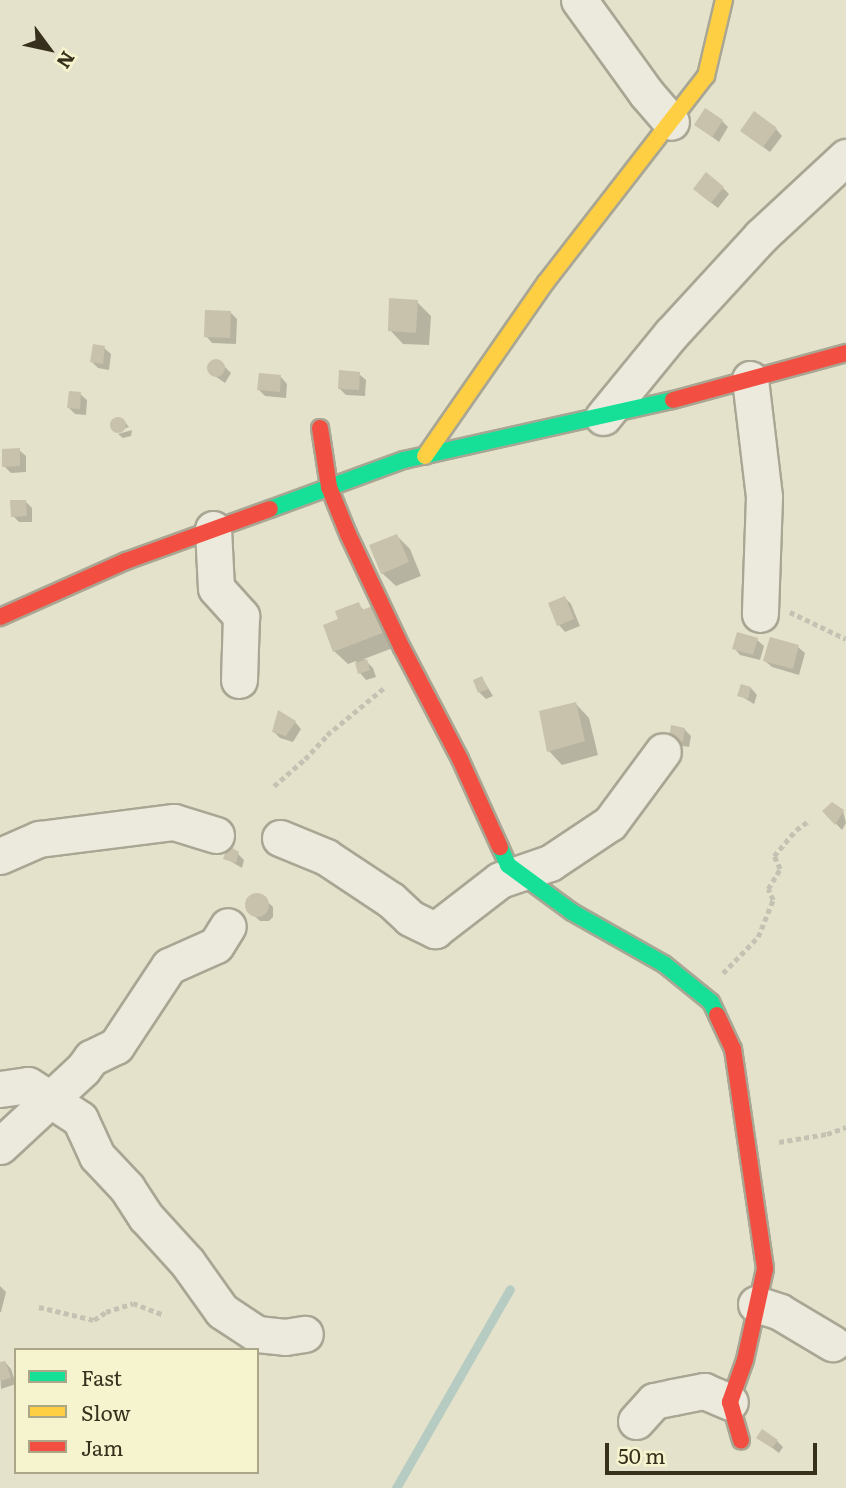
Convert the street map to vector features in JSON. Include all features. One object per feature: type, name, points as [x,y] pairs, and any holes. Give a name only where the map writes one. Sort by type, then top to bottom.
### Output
[{"type":"street","points":[[579,0],[646,93],[671,122]]},
{"type":"street","points":[[425,456],[546,282],[706,76],[724,0]]},
{"type":"street","points":[[603,417],[671,334],[761,236],[846,157]]},
{"type":"street","points":[[0,617],[126,561],[404,460],[603,417],[846,353]]},
{"type":"street","points":[[750,379],[764,497],[760,606]]},
{"type":"street","points":[[320,428],[329,488],[415,672],[460,758],[508,865],[518,875],[572,912],[664,964],[711,1002],[733,1049],[765,1269],[745,1360],[730,1402],[741,1440]]},
{"type":"street","points":[[213,529],[216,588],[241,616],[239,680]]},
{"type":"street","points":[[280,838],[326,857],[383,894],[410,918],[435,930],[500,880],[550,863],[610,823],[663,751]]},
{"type":"street","points":[[0,856],[39,839],[174,822],[216,835]]},
{"type":"street","points":[[0,1146],[83,1069],[91,1058],[116,1046],[169,966],[216,945],[228,926]]},
{"type":"street","points":[[0,1088],[28,1085],[80,1119],[97,1156],[127,1188],[146,1217],[187,1262],[222,1311],[257,1334],[285,1337],[305,1334]]},
{"type":"street","points":[[756,1304],[780,1312],[832,1343]]},
{"type":"street","points":[[636,1421],[654,1401],[673,1397],[704,1391],[730,1402]]},
{"type":"path","points":[[760,606],[846,639]]},
{"type":"path","points":[[274,786],[377,691],[415,672]]},
{"type":"path","points":[[711,1002],[719,977],[758,937],[773,900],[768,889],[780,869],[774,856],[810,820]]},
{"type":"path","points":[[746,1144],[827,1135],[846,1128]]},
{"type":"path","points":[[39,1307],[94,1320],[106,1312],[133,1303],[163,1315]]},
{"type":"building","points":[[705,108],[723,120],[712,137],[694,125]]},
{"type":"building","points":[[754,111],[777,128],[763,147],[740,131]]},
{"type":"building","points":[[706,172],[724,187],[711,203],[693,189]]},
{"type":"building","points":[[389,298],[418,300],[416,333],[388,331]]},
{"type":"building","points":[[205,310],[231,311],[230,338],[204,337]]},
{"type":"building","points":[[93,344],[105,346],[103,364],[90,362]]},
{"type":"building","points":[[212,359],[220,359],[225,368],[223,375],[212,377],[207,372],[207,364]]},
{"type":"building","points":[[339,370],[360,372],[359,390],[338,389]]},
{"type":"building","points":[[259,373],[281,375],[280,392],[257,390]]},
{"type":"building","points":[[69,391],[81,392],[80,409],[67,408]]},
{"type":"building","points":[[115,417],[121,417],[126,425],[124,431],[115,433],[110,428],[110,422]]},
{"type":"building","points":[[20,448],[20,466],[2,467],[2,449]]},
{"type":"building","points":[[10,500],[26,500],[27,516],[11,517]]},
{"type":"building","points":[[397,534],[409,562],[381,574],[369,545]]},
{"type":"building","points":[[565,596],[574,619],[557,626],[548,603]]},
{"type":"building","points":[[359,602],[362,610],[375,605],[385,632],[333,652],[323,625],[338,619],[335,611]]},
{"type":"building","points":[[737,632],[758,638],[753,655],[732,649]]},
{"type":"building","points":[[770,637],[799,645],[793,669],[763,661]]},
{"type":"building","points":[[367,659],[370,670],[358,674],[355,663]]},
{"type":"building","points":[[482,676],[488,689],[478,693],[473,680]]},
{"type":"building","points":[[741,684],[751,687],[748,699],[737,696]]},
{"type":"building","points":[[576,702],[585,741],[547,752],[539,711]]},
{"type":"building","points":[[278,710],[296,721],[286,736],[272,732]]},
{"type":"building","points":[[671,725],[685,728],[683,742],[669,739]]},
{"type":"building","points":[[832,802],[844,810],[835,825],[822,811]]},
{"type":"building","points":[[228,845],[239,852],[236,863],[223,859]]},
{"type":"building","points":[[257,893],[265,897],[269,905],[265,913],[257,917],[249,913],[245,905],[249,897]]},
{"type":"building","points":[[5,1361],[11,1378],[0,1381],[0,1362]]},
{"type":"building","points":[[762,1429],[778,1440],[772,1448],[756,1438]]},
{"type":"waterway","points":[[396,1488],[510,1289]]},
{"type":"traffic: fast","points":[[270,509],[404,460],[673,400]]},
{"type":"traffic: fast","points":[[500,847],[508,865],[572,912],[664,964],[711,1002],[717,1015]]},
{"type":"traffic: slow","points":[[425,456],[546,282],[706,76],[724,0]]},
{"type":"traffic: jam","points":[[673,400],[846,353]]},
{"type":"traffic: jam","points":[[320,428],[329,487],[348,534],[402,648],[460,759],[500,847]]},
{"type":"traffic: jam","points":[[0,617],[126,561],[270,509]]},
{"type":"traffic: jam","points":[[717,1015],[733,1049],[765,1269],[745,1360],[730,1402],[741,1440]]}]
